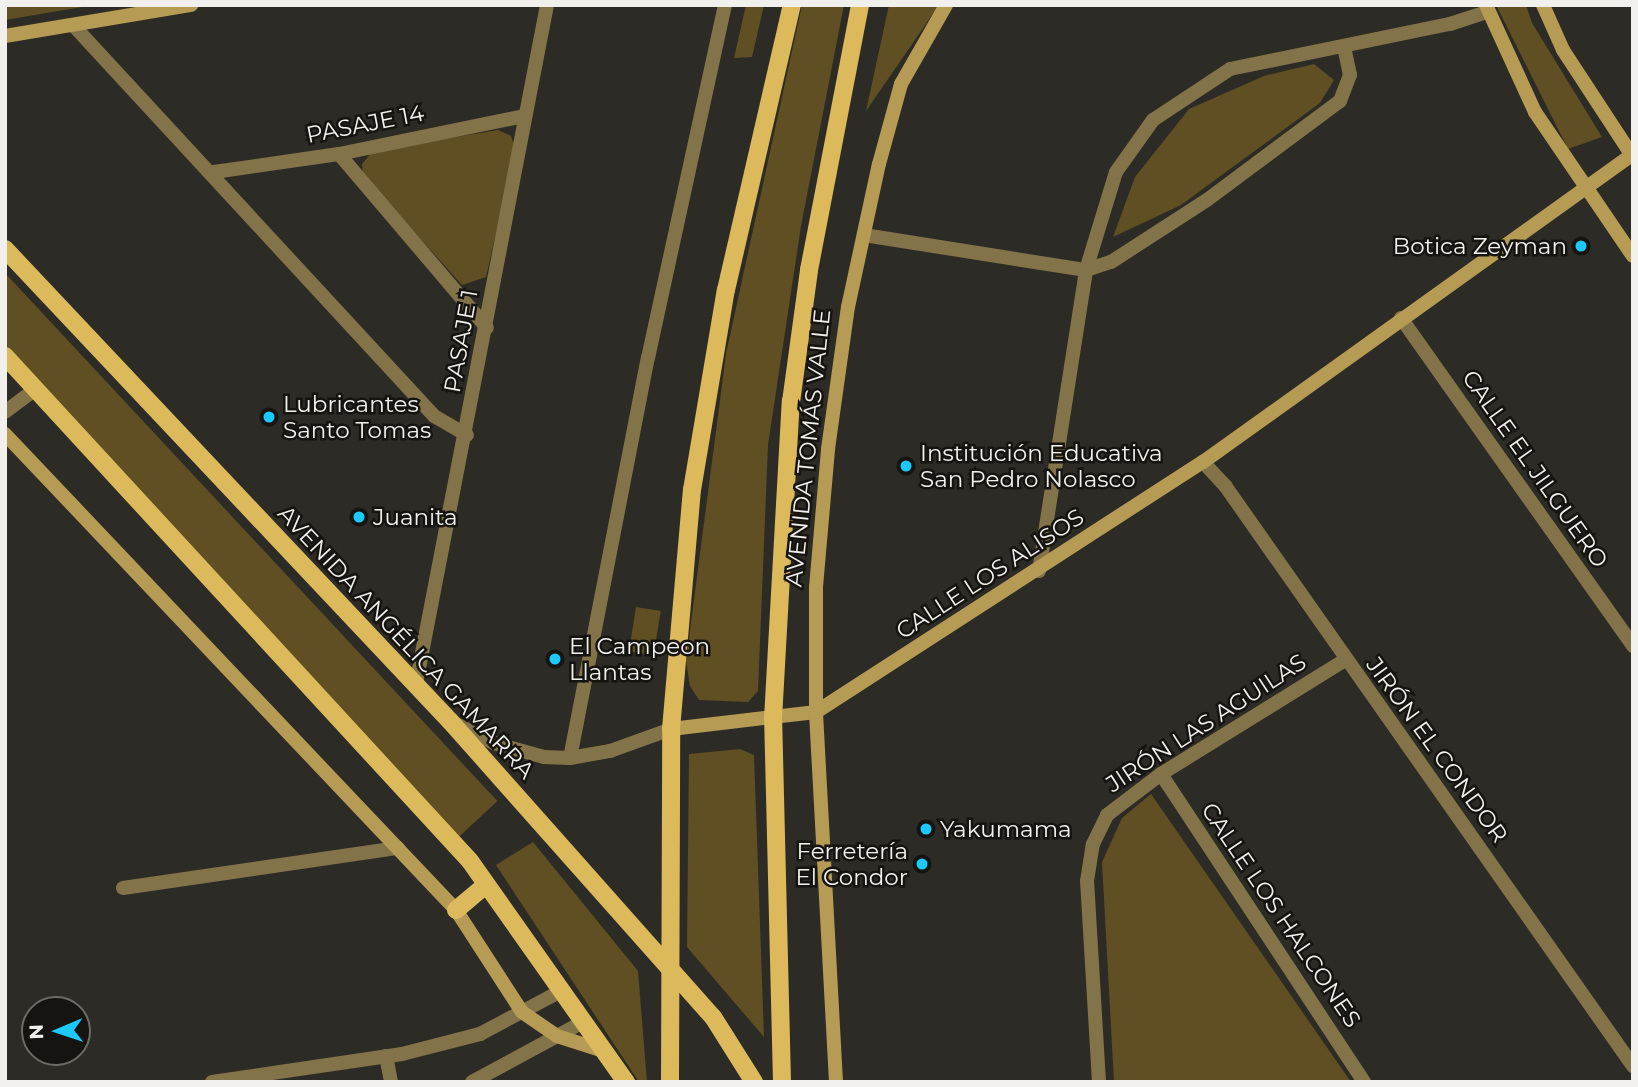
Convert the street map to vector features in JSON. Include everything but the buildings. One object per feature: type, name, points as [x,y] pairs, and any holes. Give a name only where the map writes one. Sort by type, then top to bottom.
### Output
[{"type":"main road","points":[[670,1082],[671,729],[692,490],[711,370],[792,5]]},
{"type":"main road","name":"AVENIDA TOMÁS VALLE","points":[[782,1082],[773,719],[791,402],[809,270],[860,5]]},
{"type":"main road","name":"AVENIDA ANGÉLICA GAMARRA","points":[[5,249],[450,721],[669,971],[713,1017],[754,1082]]},
{"type":"main road","points":[[5,356],[470,861],[626,1082]]},
{"type":"main road","points":[[456,910],[486,885]]},
{"type":"street","points":[[5,36],[191,5]]},
{"type":"street","name":"PASAJE 1","points":[[416,684],[467,435],[524,116],[547,5]]},
{"type":"street","points":[[570,758],[648,358],[725,5]]},
{"type":"street","name":"AVENIDA TOMÁS VALLE","points":[[836,1082],[816,712],[816,587],[828,449],[863,235],[901,84],[946,5]]},
{"type":"street","points":[[1543,5],[1570,61],[1632,155]]},
{"type":"street","points":[[1039,571],[1086,270],[1115,172],[1160,113],[1230,69],[1299,52],[1344,47],[1487,9],[1535,112],[1633,256]]},
{"type":"street","points":[[73,24],[214,172],[434,416],[467,435]]},
{"type":"street","points":[[863,235],[1086,270],[1111,262],[1207,200],[1340,101],[1350,75],[1344,47]]},
{"type":"street","name":"PASAJE 14","points":[[214,172],[339,154],[524,116]]},
{"type":"street","points":[[339,154],[487,328]]},
{"type":"street","name":"CALLE LOS ALISOS","points":[[450,721],[494,743],[544,757],[570,758],[610,751],[671,729],[816,712],[1039,571],[1203,462],[1632,155]]},
{"type":"street","name":"CALLE EL JILGUERO","points":[[1401,318],[1633,646]]},
{"type":"street","points":[[5,412],[35,389]]},
{"type":"street","points":[[5,435],[456,910],[522,1012],[556,1037],[601,1050]]},
{"type":"street","name":"JIRÓN EL CONDOR","points":[[1203,462],[1226,487],[1345,660],[1633,1066]]},
{"type":"street","name":"JIRÓN LAS AGUILAS","points":[[1099,1082],[1087,881],[1093,844],[1107,815],[1161,774],[1345,660]]},
{"type":"street","name":"CALLE LOS HALCONES","points":[[1161,774],[1364,1082]]},
{"type":"street","points":[[123,888],[398,848]]},
{"type":"street","points":[[212,1082],[386,1056],[481,1034],[561,991]]},
{"type":"street","points":[[472,1082],[583,1023]]},
{"type":"street","points":[[386,1056],[391,1082]]},
{"type":"shaded area","points":[[5,5],[94,5],[5,20]]},
{"type":"shaded area","points":[[746,5],[764,5],[752,57],[734,58]]},
{"type":"shaded area","points":[[802,5],[844,5],[801,226],[768,445],[758,691],[748,702],[699,700],[690,686],[686,661],[726,354]]},
{"type":"shaded area","points":[[889,5],[939,5],[866,111]]},
{"type":"shaded area","points":[[1496,5],[1526,5],[1532,23],[1602,137],[1568,149]]},
{"type":"shaded area","points":[[1314,64],[1334,80],[1320,103],[1181,205],[1113,237],[1135,177],[1189,109],[1264,76]]},
{"type":"shaded area","points":[[498,130],[511,136],[515,149],[486,277],[462,285],[363,175],[362,164],[373,151]]},
{"type":"shaded area","points":[[5,273],[497,801],[457,839],[5,354]]},
{"type":"shaded area","points":[[636,607],[661,611],[654,655],[629,651]]},
{"type":"shaded area","points":[[740,749],[754,755],[764,1037],[687,947],[689,754]]},
{"type":"shaded area","points":[[1151,794],[1351,1082],[1114,1082],[1102,862],[1122,818]]},
{"type":"shaded area","points":[[533,842],[638,971],[647,1082],[639,1082],[496,865]]},
{"type":"place","name":"Botica Zeyman","points":[[1581,246]]},
{"type":"place","name":"Lubricantes Santo Tomas","points":[[269,417]]},
{"type":"place","name":"Institución Educativa San Pedro Nolasco","points":[[906,466]]},
{"type":"place","name":"Juanita","points":[[359,517]]},
{"type":"place","name":"El Campeon Llantas","points":[[555,659]]},
{"type":"place","name":"Yakumama","points":[[926,829]]},
{"type":"place","name":"Ferretería El Condor","points":[[922,864]]}]
